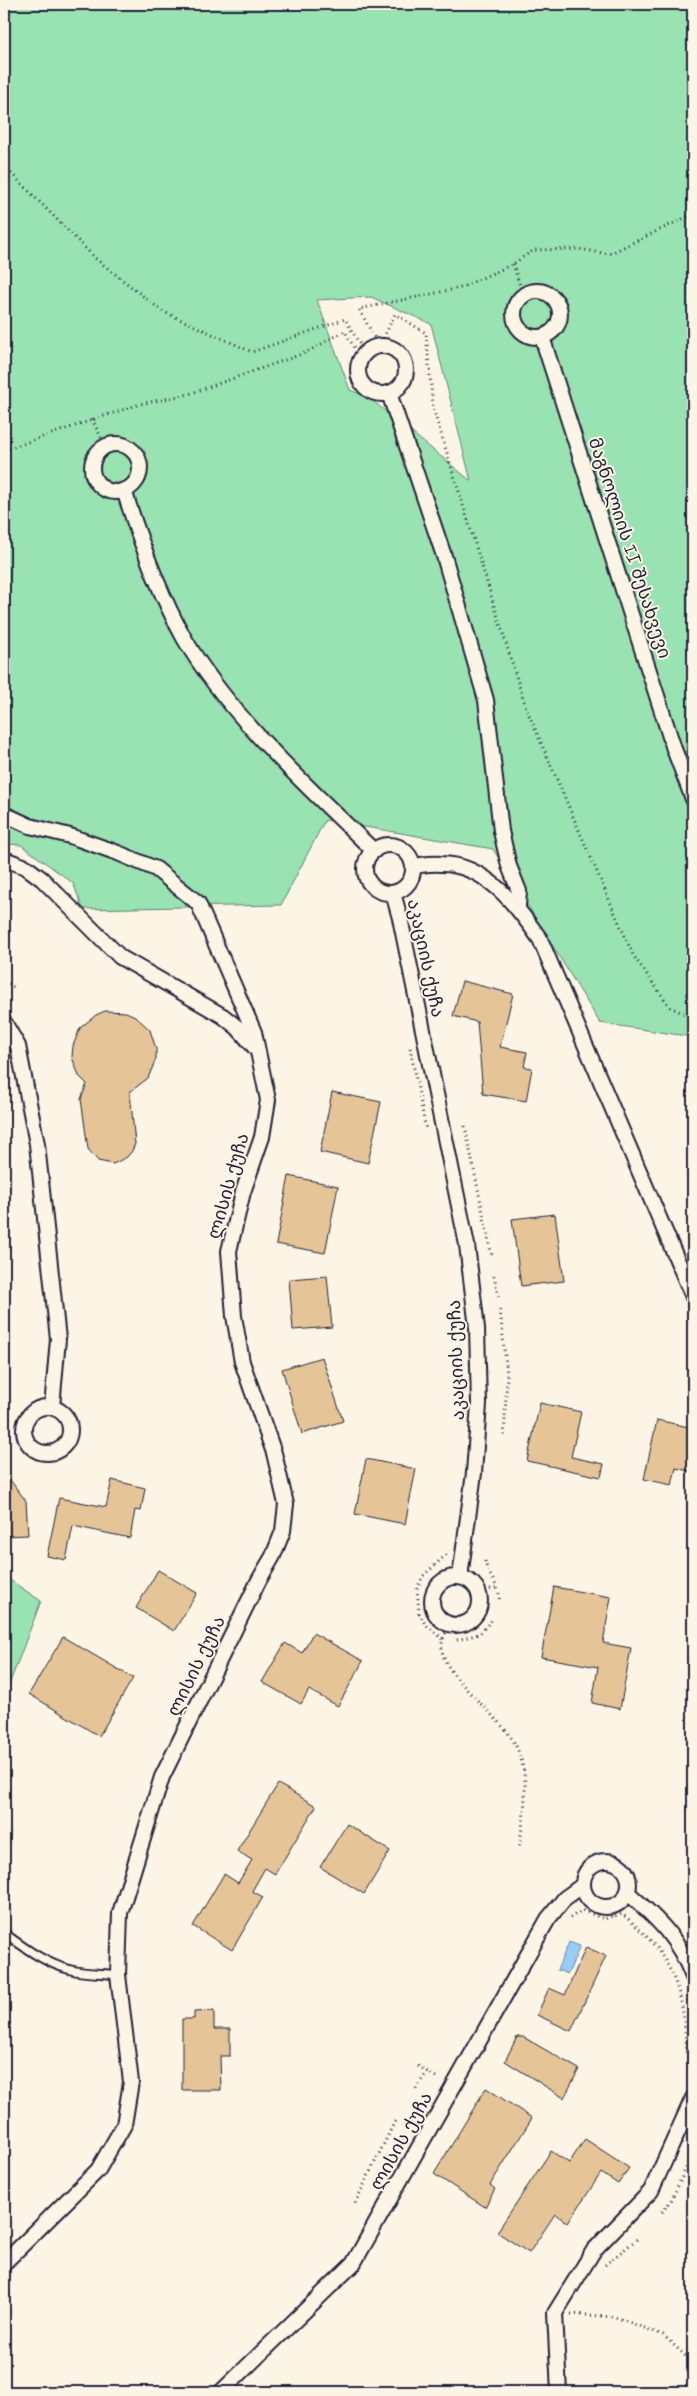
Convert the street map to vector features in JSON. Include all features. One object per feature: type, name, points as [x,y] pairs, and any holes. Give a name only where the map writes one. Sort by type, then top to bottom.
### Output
[{"type":"street","points":[[537,291],[556,301],[559,308],[558,323],[554,329],[542,337],[526,335],[515,324],[514,308],[523,295],[537,291]]},
{"type":"street","name":"მაგნოლიის II შესახვევი","points":[[542,337],[674,749],[693,799]]},
{"type":"street","points":[[379,346],[394,350],[400,355],[405,369],[401,384],[389,393],[373,392],[361,382],[358,375],[363,356],[379,346]]},
{"type":"street","points":[[389,393],[444,556],[486,700],[501,831],[509,866],[519,891],[518,906]]},
{"type":"street","points":[[120,444],[134,452],[138,458],[140,466],[136,481],[124,490],[110,491],[98,483],[94,477],[92,470],[95,456],[105,446],[120,444]]},
{"type":"street","points":[[124,490],[151,571],[185,639],[219,689],[282,762],[374,851]]},
{"type":"street","name":"ლისის ქუჩა","points":[[4,814],[30,826],[70,836],[156,869],[198,903],[254,1032],[268,1100],[262,1137],[243,1192],[229,1251],[234,1316],[242,1362],[274,1453],[286,1504],[282,1532],[273,1556],[259,1580],[162,1777],[120,1913],[118,1975],[131,2082],[124,2125],[98,2170],[4,2263]]},
{"type":"street","points":[[393,894],[376,890],[369,883],[365,866],[374,851],[386,846],[398,847],[408,854],[413,866],[442,864],[463,869],[490,881],[518,906],[540,939],[693,1297]]},
{"type":"street","name":"ლისის ქუჩა","points":[[4,858],[26,867],[42,879],[120,957],[223,1016],[238,1028],[257,1050]]},
{"type":"street","name":"აკაციის ქუჩა","points":[[413,866],[411,881],[406,887],[393,894],[400,918],[467,1244],[477,1328],[478,1404],[474,1473],[460,1577]]},
{"type":"street","points":[[4,1022],[18,1046],[37,1144],[58,1339],[52,1407]]},
{"type":"street","points":[[460,1577],[473,1585],[478,1591],[479,1606],[471,1619],[457,1625],[450,1624],[436,1615],[432,1600],[438,1585],[444,1579],[460,1577]]},
{"type":"street","points":[[606,1861],[620,1866],[626,1871],[630,1885],[628,1893],[621,1903],[602,1907],[591,1902],[584,1891],[583,1885],[587,1871],[592,1865],[606,1861]]},
{"type":"street","name":"ლისის ქუჩა","points":[[221,2392],[353,2264],[548,1919],[565,1898],[583,1885]]},
{"type":"street","points":[[628,1893],[660,1921],[680,1950],[693,1977]]},
{"type":"street","points":[[559,2392],[555,2313],[594,2250],[651,2191],[693,2098]]},
{"type":"lane","points":[[4,1933],[33,1954],[51,1963],[72,1970],[118,1975]]},
{"type":"path","points":[[4,166],[96,259],[162,311],[252,352],[345,319],[363,356]]},
{"type":"path","points":[[379,346],[358,309],[460,288],[513,264],[534,250],[578,249],[609,254],[693,214]]},
{"type":"path","points":[[513,264],[523,295]]},
{"type":"path","points":[[379,346],[395,314],[426,333],[433,408],[526,708],[633,955],[670,1007],[693,1018]]},
{"type":"path","points":[[4,450],[140,404],[189,394],[305,353],[345,331],[363,356]]},
{"type":"path","points":[[92,419],[105,446]]},
{"type":"path","points":[[4,981],[16,989]]},
{"type":"path","points":[[465,1126],[492,1257]]},
{"type":"path","points":[[494,1276],[499,1299]]},
{"type":"path","points":[[500,1310],[507,1374],[504,1439]]},
{"type":"path","points":[[443,1639],[425,1624],[419,1613],[417,1588],[430,1568],[445,1558],[450,1545]]},
{"type":"path","points":[[485,1561],[486,1568],[497,1588],[499,1603]]},
{"type":"path","points":[[486,1590],[497,1588]]},
{"type":"path","points":[[457,1640],[479,1634],[493,1619]]},
{"type":"path","points":[[450,1624],[443,1639],[442,1650],[448,1666],[459,1681],[484,1704],[516,1745],[525,1780],[524,1811],[519,1848]]},
{"type":"path","points":[[564,1924],[569,1918],[582,1910],[604,1919],[622,1914],[650,1938],[675,1978],[682,2000],[686,2022],[686,2053]]},
{"type":"path","points":[[418,2066],[436,2078]]},
{"type":"path","points":[[416,2089],[427,2072]]},
{"type":"path","points":[[355,2203],[396,2119]]},
{"type":"path","points":[[662,2212],[671,2201],[693,2153]]},
{"type":"path","points":[[604,2265],[637,2239]]},
{"type":"path","points":[[555,2313],[615,2317],[663,2335],[693,2363]]},
{"type":"green space","points":[[4,4],[693,4],[693,1037],[600,1023],[493,849],[325,820],[281,905],[83,909],[73,883],[21,845],[4,844]],"holes":[[[371,297],[431,324],[471,481],[368,397],[350,390],[317,300]]]},
{"type":"green space","points":[[4,1576],[41,1601],[4,1698]]},
{"type":"water","points":[[569,1942],[580,1946],[568,1974],[557,1970]]},
{"type":"building","points":[[462,981],[513,994],[500,1047],[527,1052],[524,1067],[532,1068],[526,1101],[483,1094],[477,1022],[453,1016]]},
{"type":"building","points":[[105,1011],[126,1012],[135,1016],[150,1030],[156,1049],[156,1059],[148,1078],[130,1092],[135,1144],[127,1157],[113,1164],[98,1161],[88,1149],[81,1099],[87,1084],[79,1076],[72,1057],[73,1046],[80,1028],[96,1015]]},
{"type":"building","points":[[332,1092],[381,1102],[368,1163],[320,1152]]},
{"type":"building","points":[[289,1176],[338,1186],[325,1253],[276,1244]]},
{"type":"building","points":[[555,1214],[564,1281],[521,1286],[512,1219]]},
{"type":"building","points":[[327,1276],[332,1327],[293,1330],[289,1279]]},
{"type":"building","points":[[322,1357],[343,1421],[302,1434],[282,1369]]},
{"type":"building","points":[[540,1403],[581,1412],[571,1457],[604,1464],[601,1477],[527,1461]]},
{"type":"building","points":[[657,1420],[693,1428],[693,1472],[676,1468],[672,1485],[644,1479]]},
{"type":"building","points":[[366,1459],[416,1469],[405,1524],[355,1514]]},
{"type":"building","points":[[4,1472],[26,1501],[28,1535],[4,1536]]},
{"type":"building","points":[[112,1480],[145,1488],[141,1511],[135,1510],[130,1538],[73,1526],[66,1560],[47,1556],[59,1498],[106,1507]]},
{"type":"building","points":[[158,1570],[197,1593],[174,1631],[136,1608]]},
{"type":"building","points":[[554,1587],[611,1597],[603,1643],[631,1648],[620,1709],[592,1703],[598,1667],[541,1657]]},
{"type":"building","points":[[313,1633],[363,1661],[338,1706],[309,1690],[301,1704],[262,1682],[285,1643],[302,1653]]},
{"type":"building","points":[[63,1637],[133,1678],[99,1736],[29,1694]]},
{"type":"building","points":[[278,1784],[316,1806],[275,1874],[265,1868],[252,1891],[263,1897],[232,1950],[193,1926],[224,1874],[238,1883],[252,1860],[237,1851]]},
{"type":"building","points":[[347,1824],[390,1851],[364,1894],[320,1867]]},
{"type":"building","points":[[586,1947],[606,1956],[571,2031],[537,2015],[549,1988],[565,1995]]},
{"type":"building","points":[[214,2011],[214,2029],[230,2029],[230,2056],[220,2056],[221,2090],[182,2090],[182,2019],[194,2019],[194,2012]]},
{"type":"building","points":[[517,2037],[523,2037],[579,2069],[564,2098],[505,2061]]},
{"type":"building","points":[[486,2088],[532,2118],[490,2185],[495,2189],[485,2207],[434,2174]]},
{"type":"building","points":[[585,2139],[629,2168],[618,2184],[601,2173],[568,2223],[555,2214],[529,2253],[497,2232],[551,2151],[569,2163]]}]
